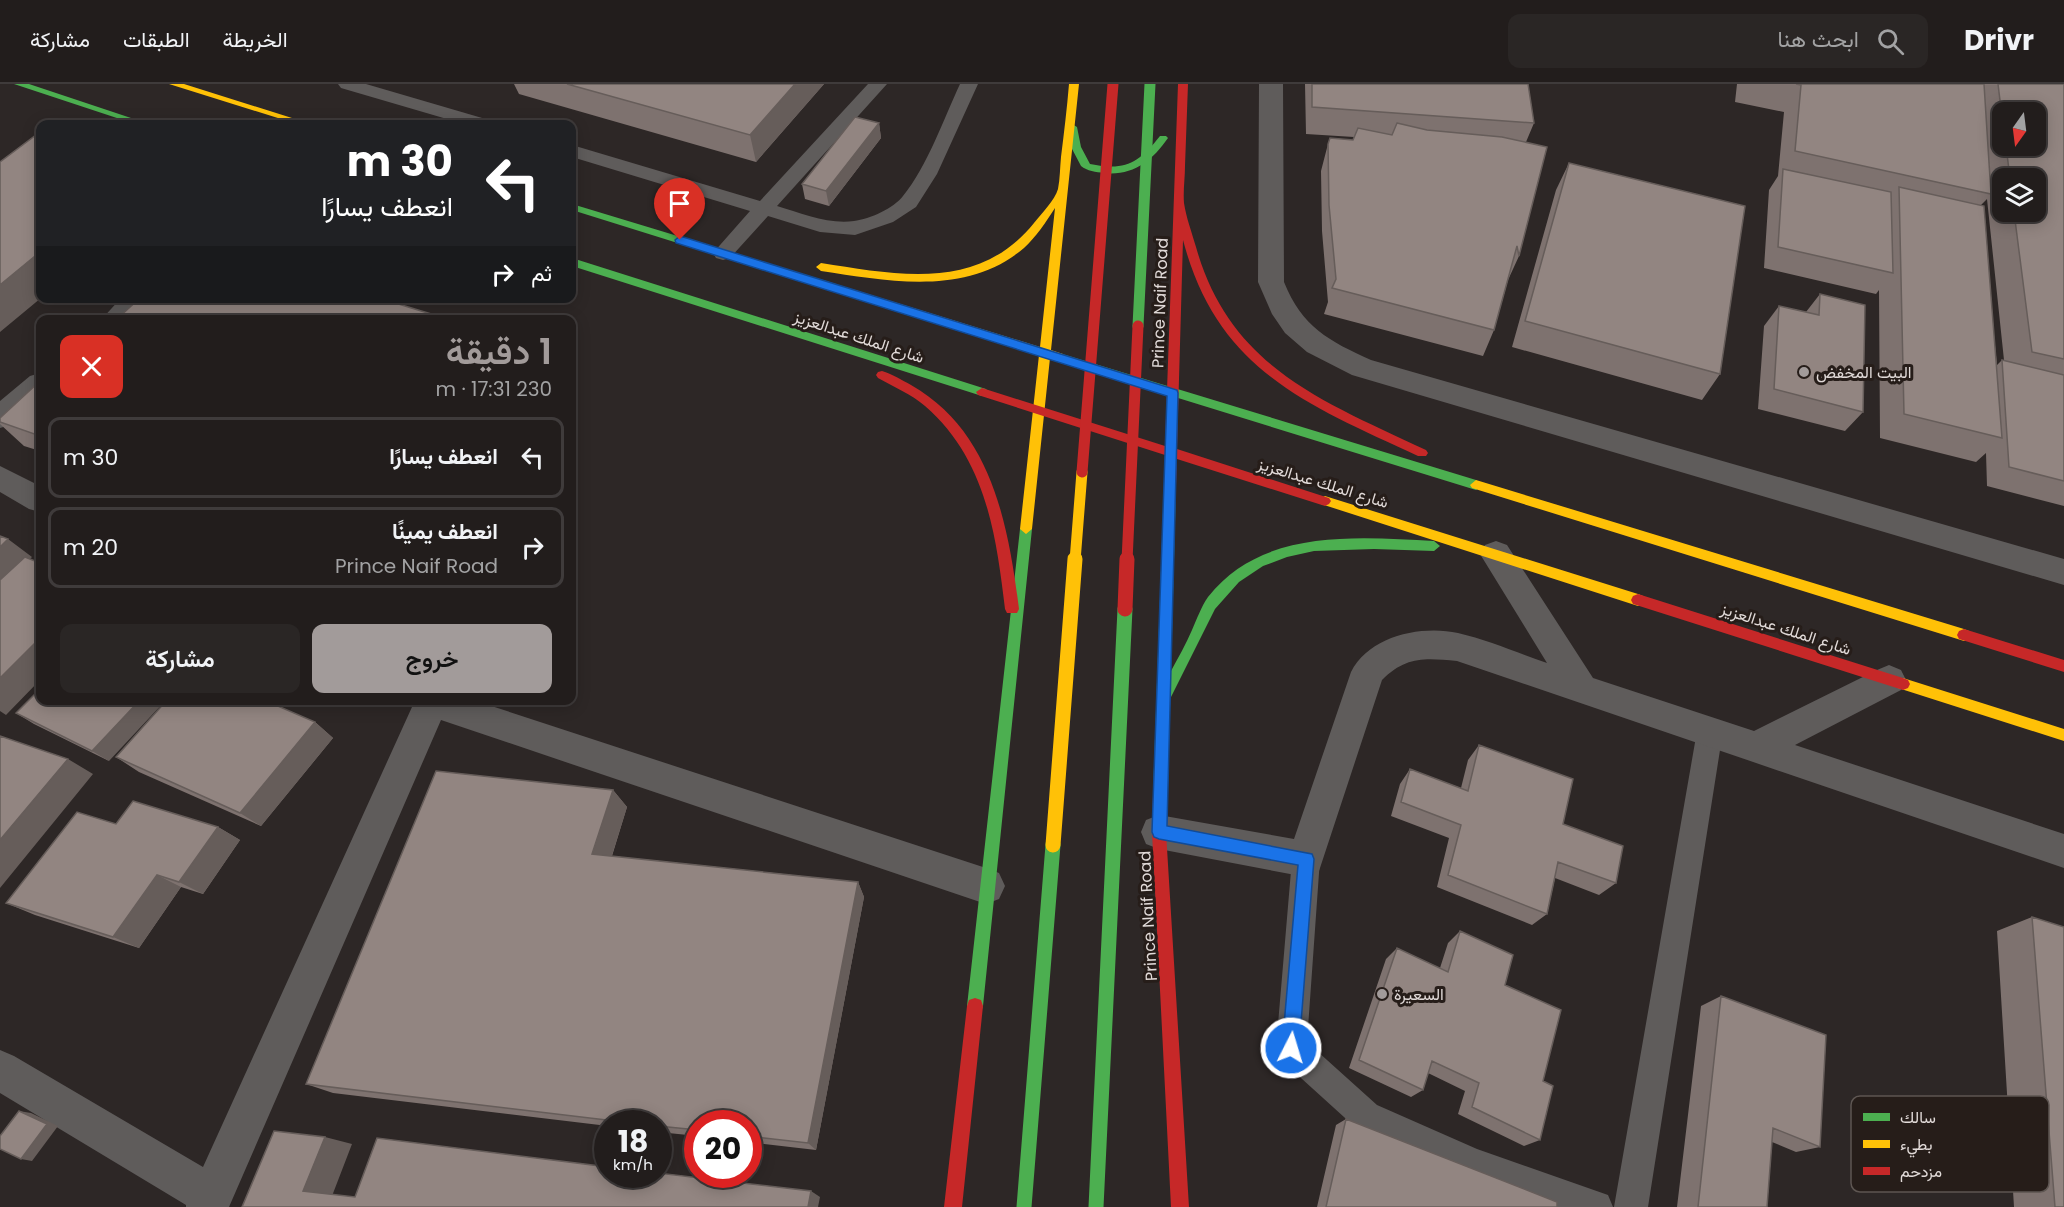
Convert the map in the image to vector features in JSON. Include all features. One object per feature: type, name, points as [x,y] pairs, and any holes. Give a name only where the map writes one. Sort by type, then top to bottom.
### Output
[{"type":"main road","points":[[19,84],[132,120]]},
{"type":"main road","points":[[174,84],[293,120]]},
{"type":"main road","points":[[953,1207],[1074,84]]},
{"type":"main road","points":[[1024,1207],[1113,84]]},
{"type":"main road","points":[[1096,1207],[1150,84]]},
{"type":"main road","name":"Prince Naif Road","points":[[1180,1207],[1159,832],[1183,84]]},
{"type":"main road","points":[[1069,117],[1076,147],[1086,166],[1102,171],[1119,171],[1137,168],[1152,155],[1181,116]]},
{"type":"main road","points":[[723,253],[909,279],[937,280],[972,273],[994,264],[1014,250],[1062,191]]},
{"type":"main road","points":[[1180,207],[1200,279],[1214,309],[1231,333],[1252,354],[1303,394],[1504,495]]},
{"type":"main road","points":[[576,208],[2064,666]]},
{"type":"main road","name":"شارع الملك عبدالعزيز","points":[[576,263],[2064,735]]},
{"type":"main road","points":[[826,343],[928,402],[951,423],[972,450],[988,480],[1000,517],[1015,628]]},
{"type":"main road","points":[[1163,699],[1214,601],[1236,576],[1257,560],[1282,549],[1317,543],[1486,550]]},
{"type":"street","points":[[1271,84],[1271,282],[1279,306],[1296,328],[1323,350],[1362,368],[2064,572]]},
{"type":"street","points":[[120,315],[133,303]]},
{"type":"street","points":[[0,417],[36,386]]},
{"type":"street","points":[[0,478],[36,498]]},
{"type":"street","points":[[1486,550],[1581,688]]},
{"type":"street","points":[[1159,832],[1306,859],[1368,672],[1382,657],[1403,648],[1429,644],[1457,647],[2064,851]]},
{"type":"street","points":[[1756,747],[1889,680]]},
{"type":"street","points":[[0,1070],[209,1202],[428,705]]},
{"type":"street","points":[[438,705],[986,886]]},
{"type":"lane","points":[[347,84],[468,120]]},
{"type":"lane","points":[[723,253],[878,84]]},
{"type":"lane","points":[[576,152],[820,225],[855,228],[886,218],[909,202],[927,174],[969,84]]},
{"type":"lane","points":[[1631,1207],[1710,731]]},
{"type":"lane","points":[[1306,859],[1291,1048],[1366,1116],[1474,1164],[1596,1207]]},
{"type":"building","points":[[567,84],[795,84],[750,135]]},
{"type":"building","points":[[1312,84],[1528,84],[1534,123],[1312,107]]},
{"type":"building","points":[[1796,84],[1984,84],[1991,194],[1795,151],[1801,85]]},
{"type":"building","points":[[1998,84],[2064,84],[2064,359],[2032,352],[2015,222],[2046,222],[2046,168],[2009,168],[2007,156],[2046,156],[2046,102],[2000,102]]},
{"type":"building","points":[[855,117],[879,123],[826,191],[802,184]]},
{"type":"building","points":[[1397,123],[1427,130],[1502,137],[1547,147],[1519,256],[1517,246],[1494,330],[1332,288],[1336,279],[1329,205],[1328,144],[1330,138],[1353,140],[1358,128],[1392,135]]},
{"type":"building","points":[[36,135],[36,255],[0,285],[0,162]]},
{"type":"building","points":[[1569,163],[1745,206],[1720,374],[1525,321]]},
{"type":"building","points":[[1783,169],[1891,192],[1893,273],[1778,247]]},
{"type":"building","points":[[1899,187],[1984,206],[2002,438],[1904,414]]},
{"type":"building","name":"البيت المخفض","points":[[1820,294],[1865,305],[1863,412],[1774,389],[1779,306],[1819,315]]},
{"type":"building","points":[[134,303],[395,303],[431,314],[430,315],[121,315]]},
{"type":"building","points":[[2002,360],[2064,375],[2064,481],[2009,467]]},
{"type":"building","points":[[36,385],[36,435],[0,422],[0,418]]},
{"type":"building","points":[[0,536],[8,539],[0,547]]},
{"type":"building","points":[[25,557],[36,561],[36,642],[0,678],[0,580]]},
{"type":"building","points":[[36,693],[36,705],[135,705],[92,751],[16,713]]},
{"type":"building","points":[[163,705],[276,705],[315,722],[240,813],[116,757]]},
{"type":"building","points":[[0,736],[68,759],[0,840]]},
{"type":"building","points":[[1479,745],[1573,779],[1563,824],[1623,846],[1616,883],[1558,862],[1547,914],[1448,875],[1461,825],[1401,802],[1410,769],[1468,791]]},
{"type":"building","points":[[436,771],[613,790],[592,854],[858,882],[808,1143],[762,1138],[762,1110],[684,1110],[684,1129],[672,1127],[672,1110],[594,1110],[594,1118],[306,1084]]},
{"type":"building","points":[[133,801],[218,827],[179,882],[157,875],[113,937],[6,903],[77,812],[116,824]]},
{"type":"building","points":[[2032,917],[2064,927],[2064,1207],[2055,1207],[2049,1131],[2049,1096],[2046,1096]]},
{"type":"building","points":[[1460,931],[1513,955],[1505,985],[1561,1010],[1543,1081],[1553,1086],[1540,1140],[1472,1107],[1479,1083],[1432,1061],[1423,1090],[1359,1060],[1397,948],[1448,972]]},
{"type":"building","points":[[1721,996],[1826,1035],[1820,1147],[1773,1128],[1767,1207],[1698,1207]]},
{"type":"building","points":[[19,1111],[47,1124],[21,1159],[0,1149],[0,1136]]},
{"type":"building","points":[[1346,1119],[1557,1202],[1557,1207],[1326,1207]]},
{"type":"building","points":[[274,1131],[325,1137],[303,1191],[355,1197],[377,1138],[594,1165],[594,1188],[672,1188],[672,1175],[684,1176],[684,1188],[762,1188],[762,1185],[811,1191],[808,1207],[242,1207]]},
{"type":"traffic: fast","points":[[19,84],[132,120]]},
{"type":"traffic: fast","points":[[1138,326],[1150,84]]},
{"type":"traffic: fast","points":[[1072,127],[1076,147],[1086,166],[1099,169],[1121,170],[1139,164],[1163,138]]},
{"type":"traffic: fast","points":[[576,208],[832,287]]},
{"type":"traffic: fast","points":[[576,263],[982,392]]},
{"type":"traffic: fast","points":[[1059,357],[1476,485]]},
{"type":"traffic: fast","points":[[1160,795],[1170,485]]},
{"type":"traffic: fast","points":[[975,1006],[1026,529]]},
{"type":"traffic: fast","points":[[1163,699],[1213,601],[1235,578],[1259,562],[1286,552],[1344,543],[1434,546]]},
{"type":"traffic: fast","points":[[1096,1207],[1125,609]]},
{"type":"traffic: fast","points":[[1024,1207],[1053,845]]},
{"type":"traffic: slow","points":[[174,84],[293,120]]},
{"type":"traffic: slow","points":[[1026,529],[1074,84]]},
{"type":"traffic: slow","points":[[821,267],[898,278],[950,277],[975,271],[998,261],[1020,245],[1063,191]]},
{"type":"traffic: slow","points":[[832,287],[1059,357]]},
{"type":"traffic: slow","points":[[1053,845],[1082,472]]},
{"type":"traffic: slow","points":[[1476,485],[1964,635]]},
{"type":"traffic: slow","points":[[1325,501],[1638,600]]},
{"type":"traffic: slow","points":[[1903,684],[2064,735]]},
{"type":"traffic: jam","points":[[1082,472],[1113,84]]},
{"type":"traffic: jam","points":[[1170,485],[1183,84]]},
{"type":"traffic: jam","points":[[1180,207],[1207,294],[1231,333],[1253,356],[1278,377],[1306,395],[1422,453]]},
{"type":"traffic: jam","points":[[1125,609],[1138,326]]},
{"type":"traffic: jam","points":[[882,375],[929,403],[951,424],[982,471],[999,523],[1012,609]]},
{"type":"traffic: jam","points":[[982,392],[1325,501]]},
{"type":"traffic: jam","points":[[1638,600],[1903,684]]},
{"type":"traffic: jam","points":[[1964,635],[2064,666]]},
{"type":"traffic: jam","points":[[1160,795],[1159,832],[1180,1207]]},
{"type":"traffic: jam","points":[[953,1207],[975,1006]]},
{"type":"place","name":"البيت المخفض","points":[[1804,372]]},
{"type":"place","name":"السعيرة","points":[[1382,994]]},
{"type":"route","points":[[680,240],[1173,393],[1159,832],[1306,859],[1291,1048]]}]
